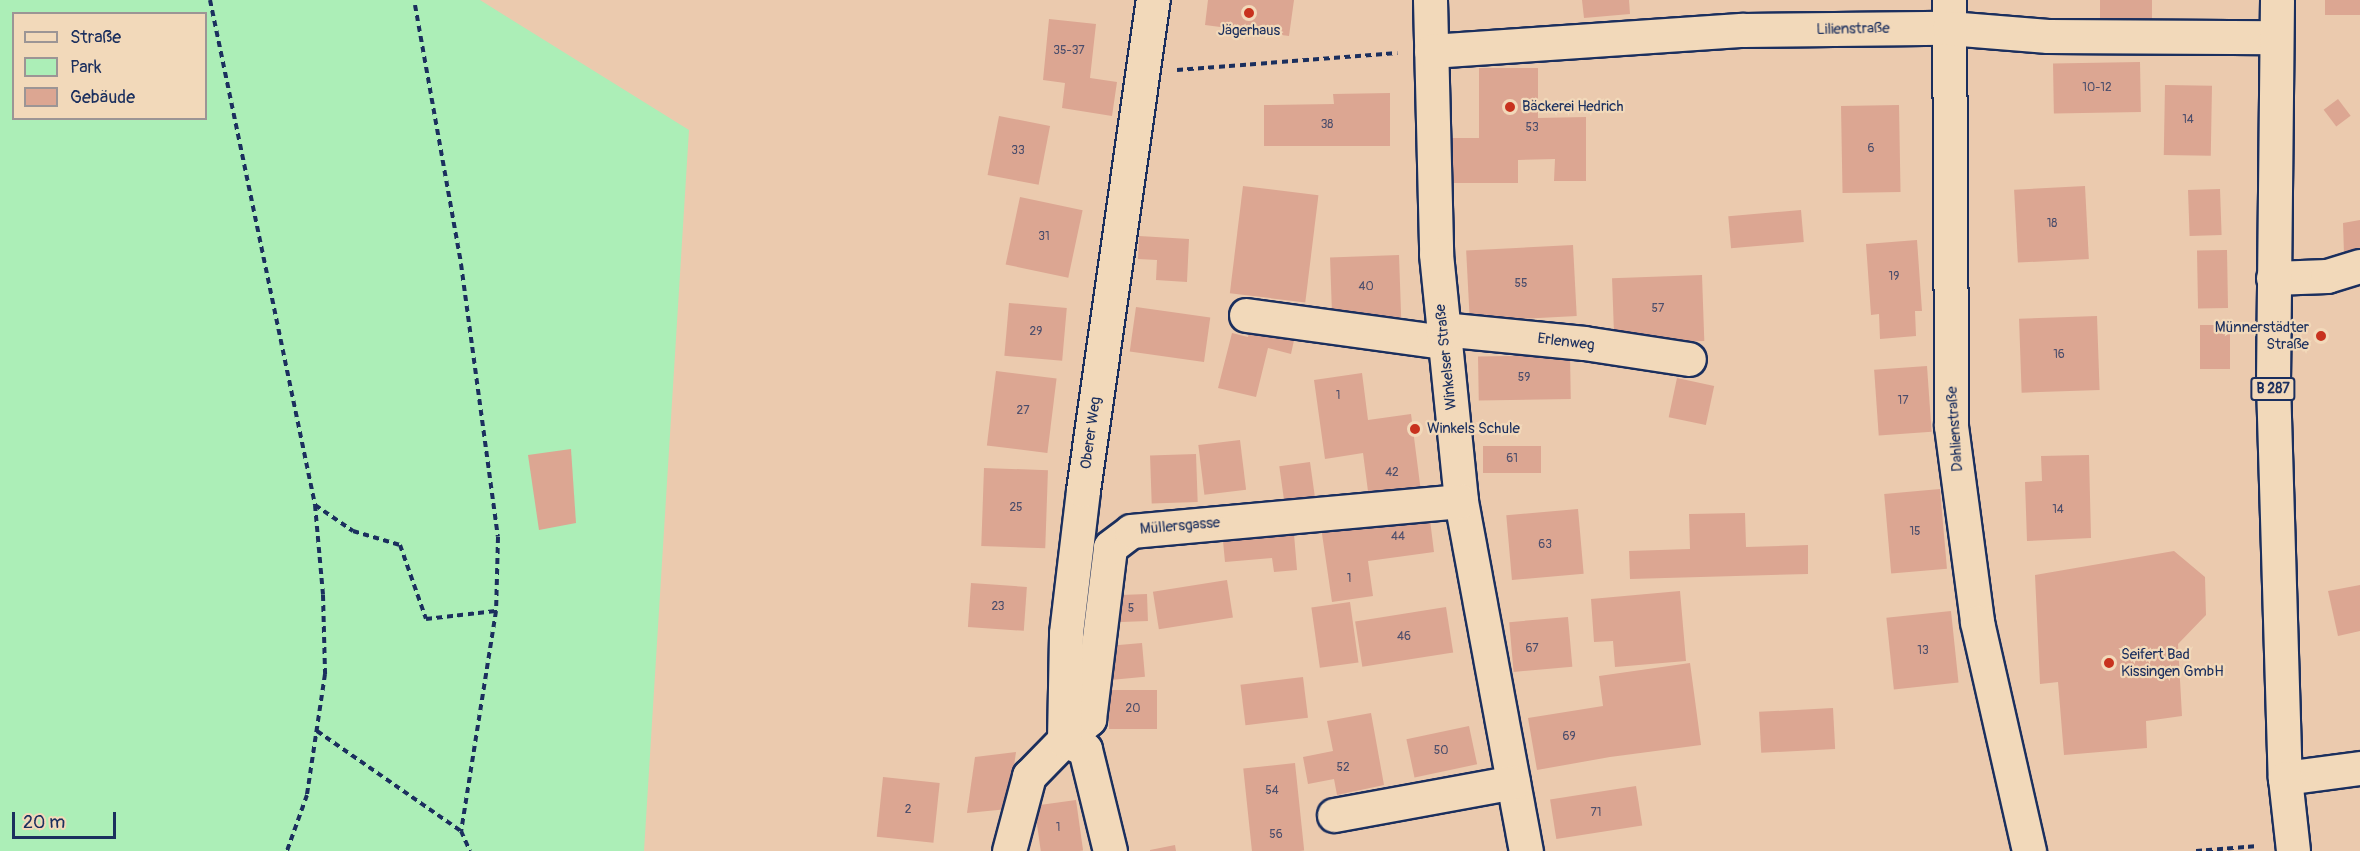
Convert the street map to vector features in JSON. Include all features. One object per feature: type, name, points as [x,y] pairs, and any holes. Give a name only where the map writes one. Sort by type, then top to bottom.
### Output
[{"type":"street","name":"Oberer Weg","points":[[1064,740],[1066,633],[1083,490],[1153,0]]},
{"type":"street","name":"Winkelser Straße","points":[[1430,0],[1436,254],[1461,501],[1526,851]]},
{"type":"street","name":"B 287","points":[[2277,0],[2273,383],[2285,778],[2292,847]]},
{"type":"street","name":"Lilienstraße","points":[[1431,51],[1949,14],[2048,36],[2276,37]]},
{"type":"street","name":"Dahlienstraße","points":[[1949,14],[1952,426],[1977,622],[2029,851]]},
{"type":"street","points":[[2273,278],[2327,276],[2360,266]]},
{"type":"street","name":"Erlenweg","points":[[1246,315],[1443,336],[1584,344],[1689,359]]},
{"type":"street","name":"Müllersgasse","points":[[1009,851],[1029,776],[1064,740],[1089,719],[1110,547],[1131,531],[1461,501]]},
{"type":"street","points":[[1064,740],[1085,748],[1110,851]]},
{"type":"street","points":[[2285,778],[2360,768]]},
{"type":"street","points":[[1335,815],[1514,782]]},
{"type":"path","points":[[210,0],[315,505],[324,596],[325,674],[317,731],[307,795],[287,851]]},
{"type":"path","points":[[415,5],[461,264],[496,525],[496,611],[461,831]]},
{"type":"path","points":[[1143,72],[1431,51]]},
{"type":"path","points":[[315,505],[353,531],[400,545],[426,619],[496,611]]},
{"type":"path","points":[[317,731],[461,831],[470,851]]},
{"type":"path","points":[[2196,851],[2292,847]]},
{"type":"green space","points":[[0,0],[480,0],[689,130],[644,851],[0,851]]},
{"type":"building","name":"Jägerhaus","points":[[1208,0],[1294,0],[1289,36],[1205,25]]},
{"type":"building","points":[[1582,0],[1629,0],[1630,14],[1584,18]]},
{"type":"building","points":[[2100,0],[2152,0],[2152,19],[2100,19]]},
{"type":"building","points":[[2325,0],[2360,0],[2360,15],[2325,15]]},
{"type":"building","points":[[1049,19],[1096,24],[1090,78],[1117,82],[1112,116],[1062,108],[1065,83],[1043,80]]},
{"type":"building","points":[[2140,62],[2141,112],[2054,114],[2053,64]]},
{"type":"building","points":[[1479,68],[1538,68],[1538,118],[1586,117],[1586,181],[1554,181],[1555,159],[1518,160],[1518,183],[1452,183],[1452,138],[1479,138]]},
{"type":"building","points":[[2165,85],[2212,86],[2211,156],[2164,155]]},
{"type":"building","points":[[1390,93],[1390,146],[1264,146],[1264,105],[1334,104],[1333,94]]},
{"type":"building","points":[[2338,99],[2351,116],[2336,127],[2324,110]]},
{"type":"building","points":[[1899,105],[1901,192],[1843,193],[1841,106]]},
{"type":"building","points":[[999,116],[1050,126],[1039,185],[988,175]]},
{"type":"building","points":[[1243,186],[1318,195],[1305,302],[1230,293]]},
{"type":"building","points":[[2085,186],[2089,259],[2018,263],[2014,190]]},
{"type":"building","points":[[2220,189],[2222,235],[2190,236],[2188,190]]},
{"type":"building","points":[[1020,197],[1083,210],[1068,278],[1006,264]]},
{"type":"building","points":[[1801,210],[1804,242],[1731,248],[1728,216]]},
{"type":"building","points":[[2360,220],[2360,252],[2344,255],[2343,223]]},
{"type":"building","points":[[1139,236],[1189,239],[1187,282],[1156,280],[1157,260],[1138,259]]},
{"type":"building","points":[[1917,240],[1922,311],[1915,311],[1916,336],[1880,339],[1879,314],[1871,315],[1866,244]]},
{"type":"building","points":[[1573,245],[1577,316],[1470,322],[1466,251]]},
{"type":"building","points":[[2227,250],[2228,308],[2198,309],[2197,251]]},
{"type":"building","points":[[1399,255],[1401,317],[1332,319],[1330,257]]},
{"type":"building","points":[[1702,275],[1704,341],[1614,344],[1612,278]]},
{"type":"building","points":[[1009,303],[1067,308],[1062,361],[1004,356]]},
{"type":"building","points":[[1136,307],[1210,317],[1204,362],[1130,352]]},
{"type":"building","points":[[2097,316],[2100,390],[2022,393],[2019,319]]},
{"type":"building","points":[[1252,320],[1296,331],[1291,354],[1268,348],[1256,397],[1218,388],[1232,333],[1248,337]]},
{"type":"building","points":[[2200,325],[2230,325],[2230,369],[2200,369]]},
{"type":"building","points":[[1570,355],[1571,399],[1479,401],[1478,357]]},
{"type":"building","points":[[1927,366],[1932,432],[1879,436],[1874,370]]},
{"type":"building","points":[[996,371],[1057,378],[1047,453],[987,445]]},
{"type":"building","points":[[1362,373],[1368,420],[1411,414],[1421,492],[1369,499],[1363,453],[1325,459],[1314,380]]},
{"type":"building","points":[[1677,378],[1714,386],[1706,425],[1669,417]]},
{"type":"building","points":[[1240,440],[1246,490],[1204,495],[1198,445]]},
{"type":"building","points":[[1483,446],[1541,446],[1541,473],[1483,473]]},
{"type":"building","points":[[571,449],[576,523],[539,530],[528,455]]},
{"type":"building","points":[[1196,454],[1198,502],[1152,504],[1150,456]]},
{"type":"building","points":[[2089,455],[2091,538],[2027,541],[2025,482],[2042,481],[2041,456]]},
{"type":"building","points":[[1310,462],[1315,499],[1284,503],[1279,466]]},
{"type":"building","points":[[984,468],[1048,470],[1045,548],[981,546]]},
{"type":"building","points":[[1940,489],[1947,569],[1891,574],[1884,494]]},
{"type":"building","points":[[1578,509],[1584,574],[1512,580],[1506,515]]},
{"type":"building","points":[[1429,512],[1434,552],[1368,561],[1373,596],[1332,602],[1321,527]]},
{"type":"building","points":[[1745,513],[1746,547],[1808,545],[1808,574],[1630,579],[1629,551],[1690,549],[1689,514]]},
{"type":"building","points":[[1294,534],[1297,570],[1274,572],[1272,558],[1225,562],[1223,541]]},
{"type":"building","name":"Seifert Bad Kissingen GmbH","points":[[2174,551],[2205,577],[2206,615],[2178,644],[2182,716],[2146,721],[2147,748],[2064,755],[2058,682],[2040,684],[2035,575]]},
{"type":"building","points":[[1227,580],[1233,618],[1159,629],[1153,592]]},
{"type":"building","points":[[971,583],[1027,587],[1024,631],[968,627]]},
{"type":"building","points":[[2360,585],[2360,631],[2338,636],[2328,591]]},
{"type":"building","points":[[1680,591],[1686,661],[1615,667],[1613,641],[1594,642],[1591,599]]},
{"type":"building","points":[[1147,594],[1148,621],[1115,622],[1114,595]]},
{"type":"building","points":[[1350,602],[1358,662],[1320,668],[1311,607]]},
{"type":"building","points":[[1446,607],[1453,652],[1362,667],[1355,621]]},
{"type":"building","points":[[1951,611],[1959,683],[1894,689],[1886,618]]},
{"type":"building","points":[[1568,617],[1572,667],[1514,672],[1509,622]]},
{"type":"building","points":[[1142,643],[1145,677],[1113,680],[1110,646]]},
{"type":"building","points":[[1690,663],[1701,745],[1610,757],[1537,770],[1528,718],[1603,706],[1599,676]]},
{"type":"building","points":[[1303,677],[1308,718],[1245,725],[1240,685]]},
{"type":"building","points":[[1109,690],[1157,690],[1157,729],[1109,729]]},
{"type":"building","points":[[1833,708],[1835,749],[1761,753],[1759,712]]},
{"type":"building","points":[[1371,713],[1384,785],[1337,795],[1334,779],[1308,784],[1303,757],[1333,751],[1327,721]]},
{"type":"building","points":[[1469,726],[1477,764],[1415,777],[1406,739]]},
{"type":"building","points":[[1016,752],[1008,809],[967,813],[975,757]]},
{"type":"building","points":[[1295,763],[1304,851],[1252,851],[1243,768]]},
{"type":"building","points":[[883,777],[940,783],[933,843],[877,837]]},
{"type":"building","points":[[1636,786],[1642,826],[1556,839],[1550,800]]},
{"type":"building","points":[[1076,800],[1083,851],[1041,851],[1034,806]]},
{"type":"building","points":[[1175,845],[1176,851],[1150,851],[1150,850]]},
{"type":"place","name":"Jägerhaus","points":[[1249,13]]},
{"type":"place","name":"Bäckerei Hedrich","points":[[1510,107]]},
{"type":"place","name":"Münnerstädter Straße","points":[[2321,336]]},
{"type":"place","name":"Winkels Schule","points":[[1415,429]]},
{"type":"place","name":"Seifert Bad Kissingen GmbH","points":[[2109,663]]}]
